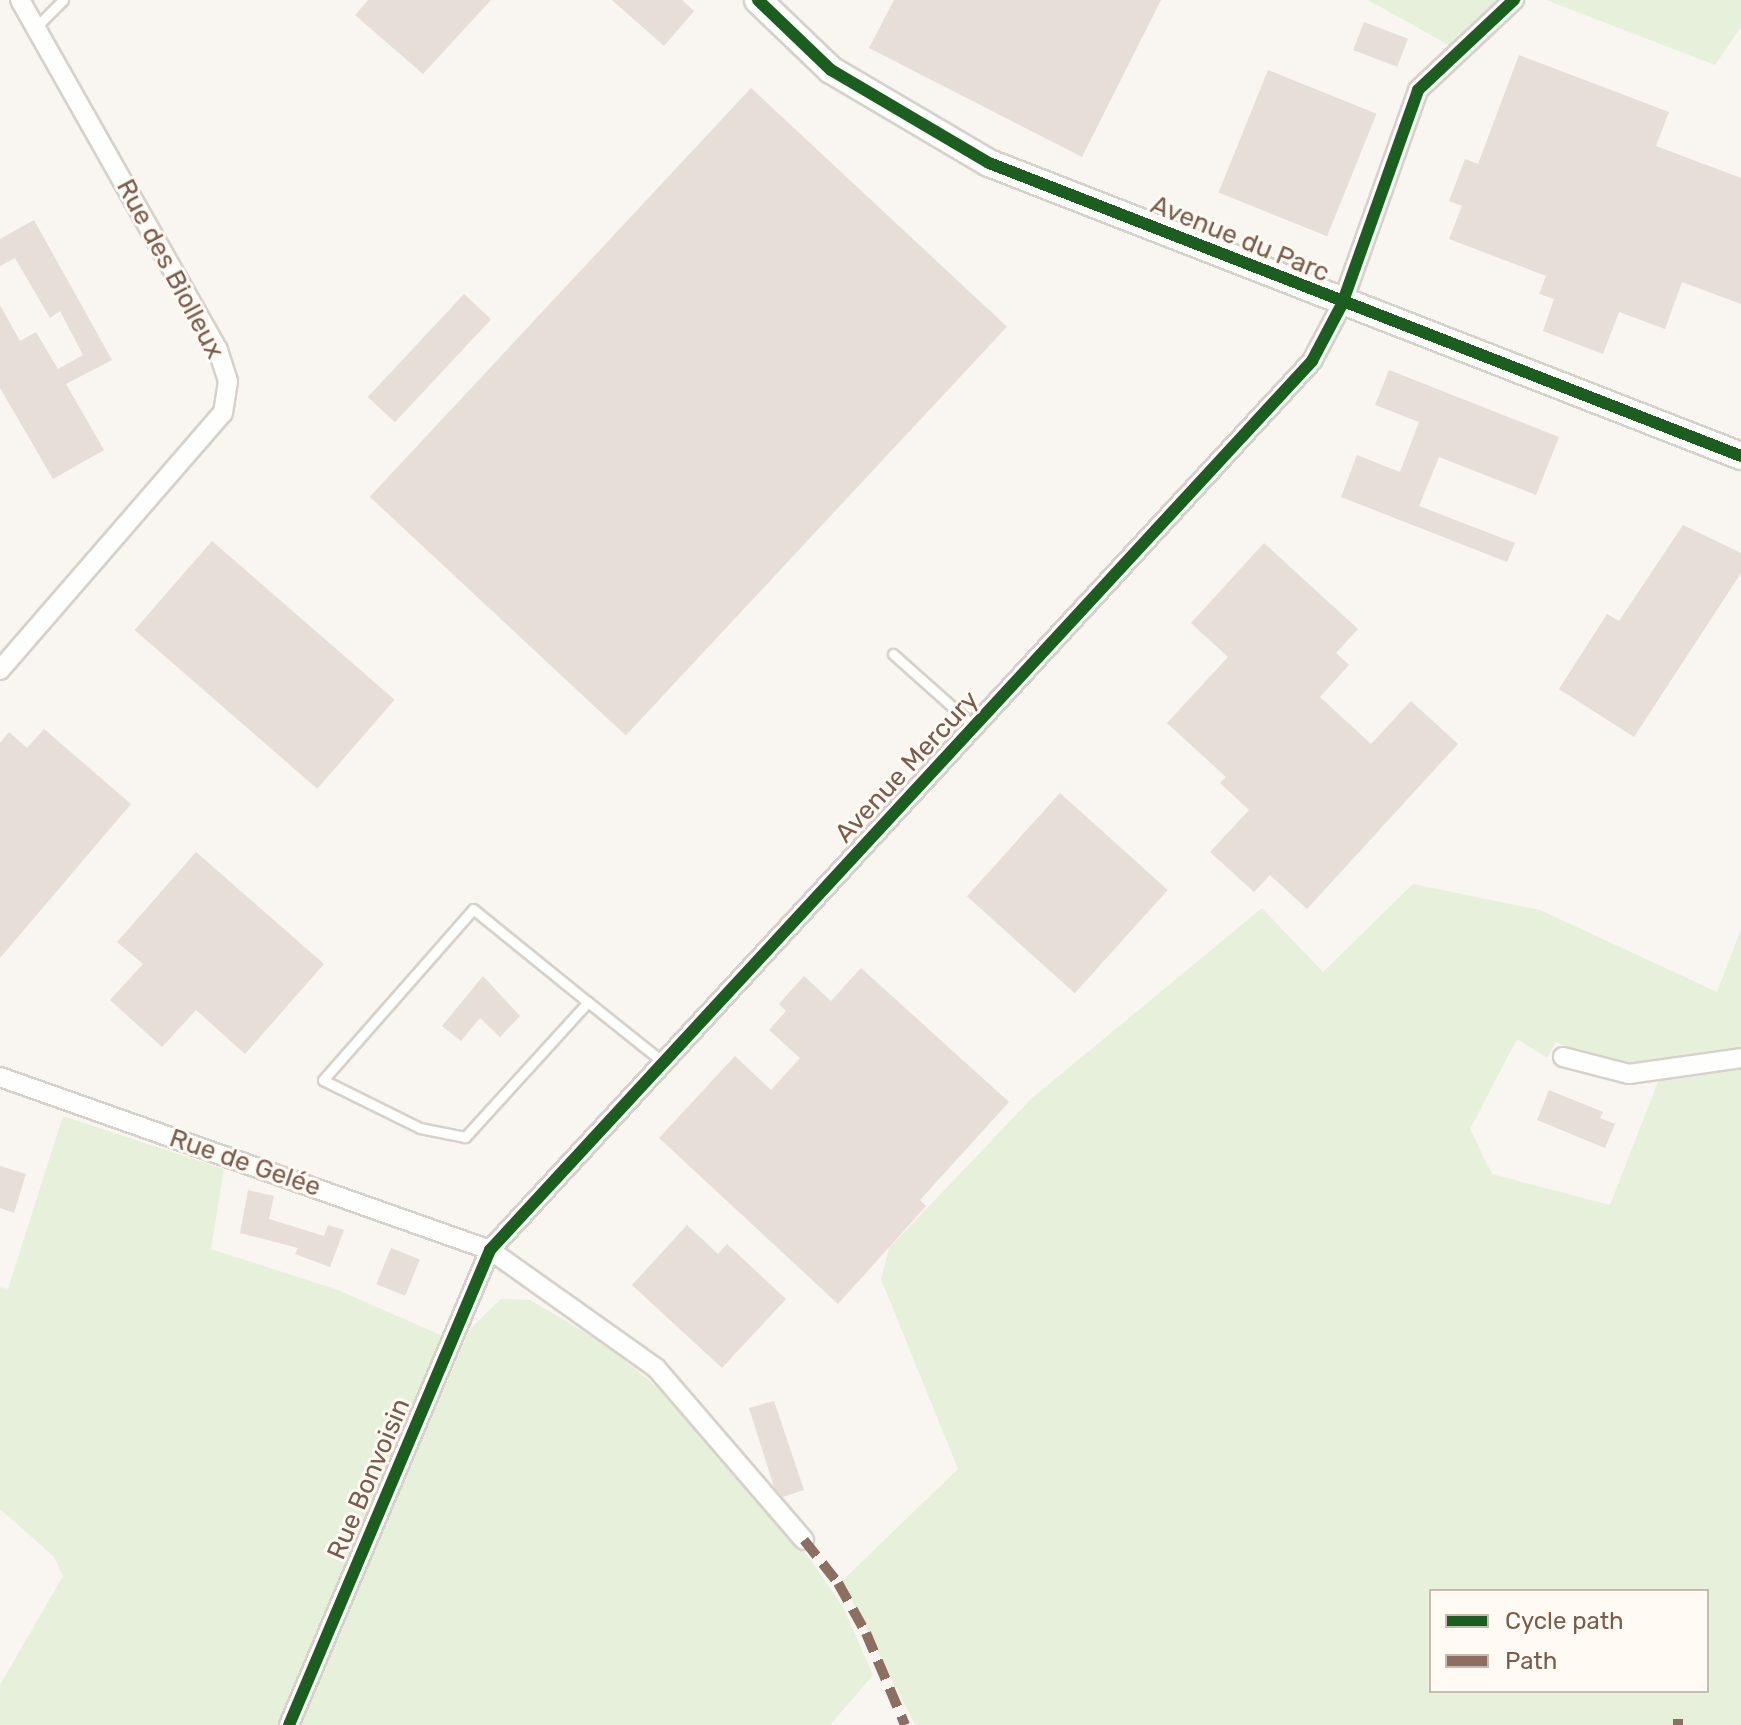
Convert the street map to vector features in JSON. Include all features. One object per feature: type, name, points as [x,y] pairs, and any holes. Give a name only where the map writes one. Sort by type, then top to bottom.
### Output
[{"type":"street","name":"Rue des Biolleux","points":[[0,670],[223,413],[228,381],[218,350],[20,0]]},
{"type":"street","name":"Avenue du Parc","points":[[758,0],[831,70],[989,163],[1342,304],[1741,456]]},
{"type":"street","name":"Avenue Mercury","points":[[490,1250],[1312,361],[1342,304],[1418,90],[1514,0]]},
{"type":"street","points":[[1563,1057],[1629,1074],[1741,1058]]},
{"type":"street","name":"Rue de Gelée","points":[[0,1077],[490,1250],[656,1368],[804,1540]]},
{"type":"street","name":"Rue Bonvoisin","points":[[289,1725],[490,1250]]},
{"type":"lane","points":[[36,27],[63,0]]},
{"type":"lane","points":[[893,654],[975,727]]},
{"type":"lane","points":[[588,1002],[465,1137],[420,1128],[323,1080],[473,909],[663,1062]]},
{"type":"green space","points":[[1368,0],[1515,0],[1452,47]]},
{"type":"green space","points":[[1546,0],[1741,0],[1741,27],[1715,65]]},
{"type":"green space","points":[[1413,884],[1540,910],[1717,992],[1741,929],[1741,1053],[1607,1066],[1556,1042],[1547,1058],[1517,1039],[1470,1129],[1492,1174],[1610,1205],[1661,1074],[1741,1065],[1741,1725],[915,1725],[842,1581],[958,1469],[881,1279],[889,1248],[1031,1099],[1262,908],[1323,972]]},
{"type":"green space","points":[[63,1116],[224,1169],[211,1249],[338,1290],[445,1337],[282,1725],[0,1725],[0,1685],[63,1576],[54,1557],[0,1509],[0,1287],[8,1289]]},
{"type":"green space","points":[[501,1299],[530,1300],[605,1344],[659,1389],[810,1559],[843,1607],[873,1675],[830,1725],[298,1725],[470,1329]]},
{"type":"building","points":[[368,0],[491,0],[423,74],[355,15]]},
{"type":"building","points":[[612,0],[682,0],[694,11],[664,46]]},
{"type":"building","points":[[894,0],[1161,0],[1082,157],[869,48]]},
{"type":"building","points":[[1364,22],[1408,39],[1397,67],[1353,50]]},
{"type":"building","points":[[1519,55],[1669,112],[1656,146],[1741,178],[1741,304],[1682,282],[1665,329],[1619,312],[1603,354],[1543,331],[1554,299],[1539,294],[1546,276],[1449,239],[1462,206],[1449,201],[1465,159],[1478,164]]},
{"type":"building","points":[[1268,70],[1376,114],[1327,236],[1219,192]]},
{"type":"building","points":[[751,88],[1007,327],[626,736],[370,497]]},
{"type":"building","points":[[34,220],[112,360],[66,384],[104,450],[53,479],[0,388],[0,305],[20,341],[36,332],[58,369],[83,355],[60,311],[50,318],[15,258],[0,266],[0,239]]},
{"type":"building","points":[[464,294],[491,319],[395,422],[368,397]]},
{"type":"building","points":[[1389,370],[1559,437],[1536,495],[1439,457],[1419,506],[1515,543],[1507,562],[1341,497],[1357,455],[1400,472],[1419,422],[1375,405]]},
{"type":"building","points":[[1683,525],[1741,553],[1741,573],[1634,737],[1559,689],[1607,614],[1619,621]]},
{"type":"building","points":[[212,541],[395,700],[317,789],[135,630]]},
{"type":"building","points":[[1264,543],[1358,629],[1336,653],[1349,665],[1320,697],[1371,744],[1411,701],[1458,744],[1307,909],[1270,875],[1254,892],[1210,852],[1249,810],[1220,783],[1226,777],[1167,723],[1228,657],[1191,623]]},
{"type":"building","points":[[44,729],[131,804],[0,958],[0,743],[9,732],[27,748]]},
{"type":"building","points":[[1060,793],[1168,890],[1075,993],[967,896]]},
{"type":"building","points":[[196,852],[324,964],[245,1054],[196,1010],[162,1047],[110,1000],[143,964],[117,942]]},
{"type":"building","points":[[861,968],[1009,1102],[920,1200],[926,1206],[838,1304],[659,1138],[735,1056],[771,1090],[800,1058],[769,1030],[786,1011],[779,1004],[804,976],[831,1001]]},
{"type":"building","points":[[483,976],[520,1016],[500,1037],[480,1018],[461,1041],[442,1026]]},
{"type":"building","points":[[1549,1090],[1603,1112],[1600,1118],[1615,1124],[1605,1148],[1537,1120]]},
{"type":"building","points":[[0,1166],[26,1174],[14,1213],[0,1208]]},
{"type":"building","points":[[248,1190],[274,1196],[269,1219],[324,1236],[328,1225],[344,1230],[330,1267],[295,1254],[298,1248],[240,1233]]},
{"type":"building","points":[[687,1225],[718,1254],[727,1244],[786,1299],[722,1368],[632,1285]]},
{"type":"building","points":[[391,1248],[420,1260],[405,1296],[376,1284]]},
{"type":"building","points":[[774,1401],[804,1490],[783,1497],[774,1487],[749,1408]]},
{"type":"marked path","points":[[804,1540],[838,1583],[866,1633],[905,1725]]},
{"type":"marked path","points":[[1678,1719],[1678,1725]]},
{"type":"cycle path","points":[[758,0],[831,70],[989,163],[1741,456]]},
{"type":"cycle path","points":[[289,1725],[490,1250],[1312,361],[1342,304],[1418,90],[1514,0]]}]
